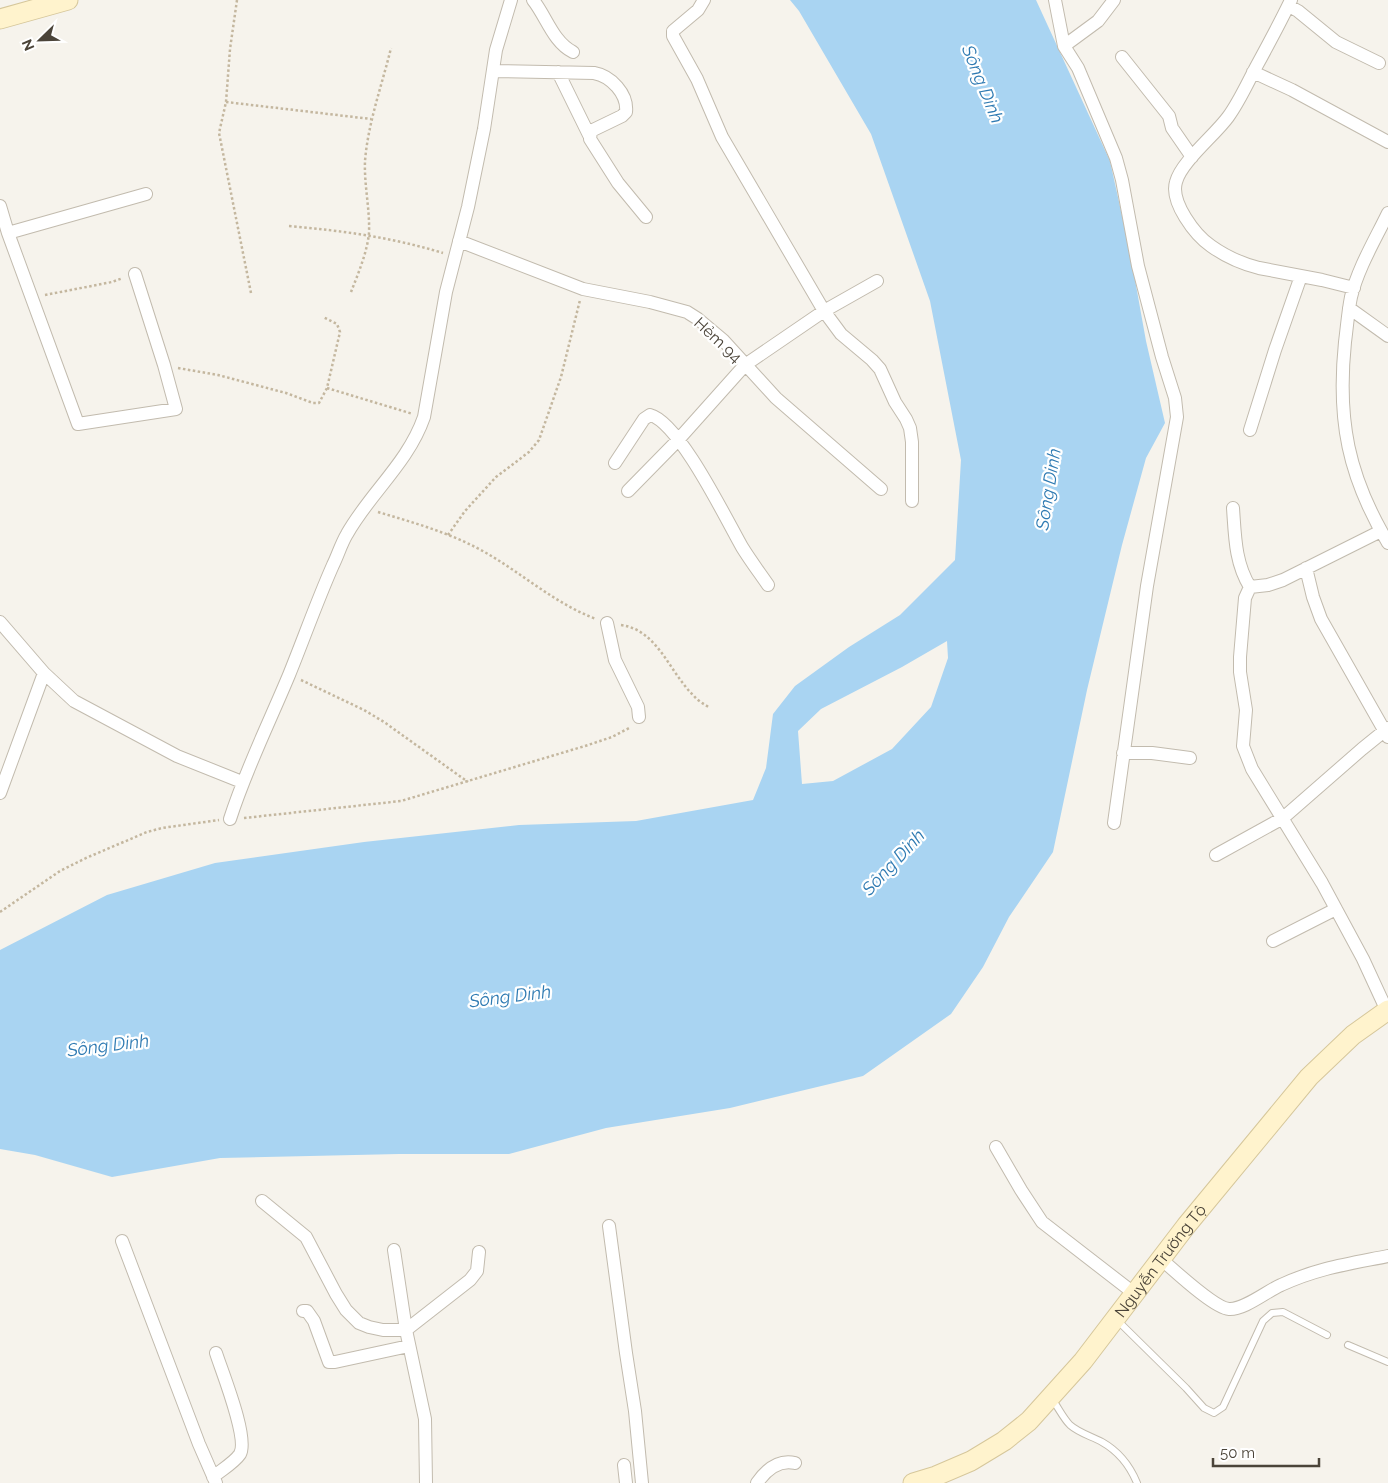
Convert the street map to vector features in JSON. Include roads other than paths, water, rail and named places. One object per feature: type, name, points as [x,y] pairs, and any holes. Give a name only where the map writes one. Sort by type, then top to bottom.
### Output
[{"type":"street","points":[[0,19],[68,0]]},
{"type":"street","points":[[230,819],[242,782],[289,674],[318,598],[347,534],[364,508],[404,457],[424,417],[446,292],[482,139],[496,50],[510,0]]},
{"type":"street","points":[[533,0],[559,41],[573,52]]},
{"type":"street","points":[[704,0],[698,10],[673,31],[673,36],[697,79],[722,137],[824,312],[841,334],[880,369],[895,402],[906,419],[910,428],[912,442],[912,501]]},
{"type":"street","points":[[1055,0],[1064,46],[1078,68],[1116,158],[1138,266],[1175,398],[1177,417],[1153,550],[1114,823]]},
{"type":"street","points":[[1064,46],[1098,21],[1114,0]]},
{"type":"street","points":[[1354,288],[1250,266],[1222,253],[1210,246],[1193,228],[1180,207],[1174,189],[1179,175],[1192,157],[1228,117],[1290,3],[1336,42],[1379,63]]},
{"type":"street","points":[[1122,57],[1169,116],[1172,128],[1192,157]]},
{"type":"street","points":[[493,71],[601,74],[614,84],[623,97],[627,109],[625,114],[591,131],[589,135]]},
{"type":"street","points":[[558,72],[592,144],[618,183],[646,218]]},
{"type":"street","points":[[1254,72],[1292,90],[1388,142]]},
{"type":"street","points":[[8,233],[146,194]]},
{"type":"street","points":[[0,206],[8,233],[78,424],[176,409],[135,274]]},
{"type":"street","points":[[1388,213],[1354,288],[1349,308],[1342,373],[1344,426],[1354,469],[1388,543]]},
{"type":"street","name":"Hẻm 94","points":[[459,241],[583,289],[650,302],[687,312],[712,330],[776,398],[881,489]]},
{"type":"street","points":[[1250,430],[1272,358],[1301,276]]},
{"type":"street","points":[[628,491],[678,440],[745,364],[824,312],[877,281]]},
{"type":"street","points":[[1349,308],[1388,336]]},
{"type":"street","points":[[614,463],[647,416],[653,416],[660,420],[678,440],[768,585]]},
{"type":"street","points":[[1233,508],[1237,559],[1242,575],[1250,588]]},
{"type":"street","points":[[1381,531],[1275,583],[1248,589],[1245,598],[1240,672],[1246,710],[1244,752],[1252,769],[1336,909],[1387,1010]]},
{"type":"street","points":[[1216,855],[1283,818],[1387,732],[1321,619],[1306,568]]},
{"type":"street","points":[[0,622],[44,673],[74,701],[177,756],[242,782]]},
{"type":"street","points":[[607,623],[615,660],[638,707],[639,717]]},
{"type":"street","points":[[0,793],[44,673]]},
{"type":"street","points":[[1123,753],[1152,753],[1190,758]]},
{"type":"street","points":[[1273,941],[1336,909]]},
{"type":"street","name":"Nguyễn Trường Tộ","points":[[918,1482],[971,1461],[1004,1441],[1030,1420],[1051,1398],[1116,1319],[1227,1175],[1309,1077],[1353,1035],[1387,1010]]},
{"type":"street","points":[[996,1147],[1042,1222],[1135,1294]]},
{"type":"street","points":[[262,1201],[306,1237],[346,1310],[359,1323],[369,1327],[383,1330],[406,1330],[470,1280],[477,1271],[479,1252]]},
{"type":"street","points":[[609,1226],[635,1411],[642,1483]]},
{"type":"street","points":[[122,1241],[195,1435],[214,1480],[240,1453],[242,1444],[238,1419],[216,1353]]},
{"type":"street","points":[[394,1250],[406,1330],[425,1419],[426,1483]]},
{"type":"street","points":[[1161,1259],[1208,1298],[1228,1309],[1241,1306],[1272,1288],[1303,1274],[1339,1264],[1388,1256]]},
{"type":"street","points":[[303,1311],[307,1311],[314,1321],[329,1362],[410,1346]]},
{"type":"street","points":[[757,1483],[767,1470],[774,1465],[788,1461],[794,1463]]},
{"type":"street","points":[[624,1465],[626,1483]]},
{"type":"lane","points":[[1116,1319],[1204,1408],[1214,1413],[1223,1406],[1263,1321],[1272,1313],[1283,1312],[1327,1335]]},
{"type":"lane","points":[[1348,1344],[1388,1362]]},
{"type":"lane","points":[[1051,1398],[1070,1424],[1084,1435],[1103,1442],[1120,1456],[1133,1472],[1138,1483]]},
{"type":"water","name":"Sông Dinh","points":[[790,0],[1036,0],[1110,161],[1130,252],[1146,341],[1165,423],[1146,458],[1122,545],[1087,690],[1053,852],[1009,917],[983,967],[951,1014],[863,1076],[730,1108],[606,1128],[509,1154],[399,1154],[220,1158],[112,1177],[35,1155],[0,1149],[0,950],[107,895],[215,863],[364,842],[519,825],[636,821],[753,800],[766,768],[773,714],[795,686],[849,647],[900,615],[955,560],[961,460],[930,301],[871,134],[799,11]],"holes":[[[947,641],[948,658],[931,707],[892,749],[833,781],[802,784],[798,731],[821,709],[902,667]]]}]
